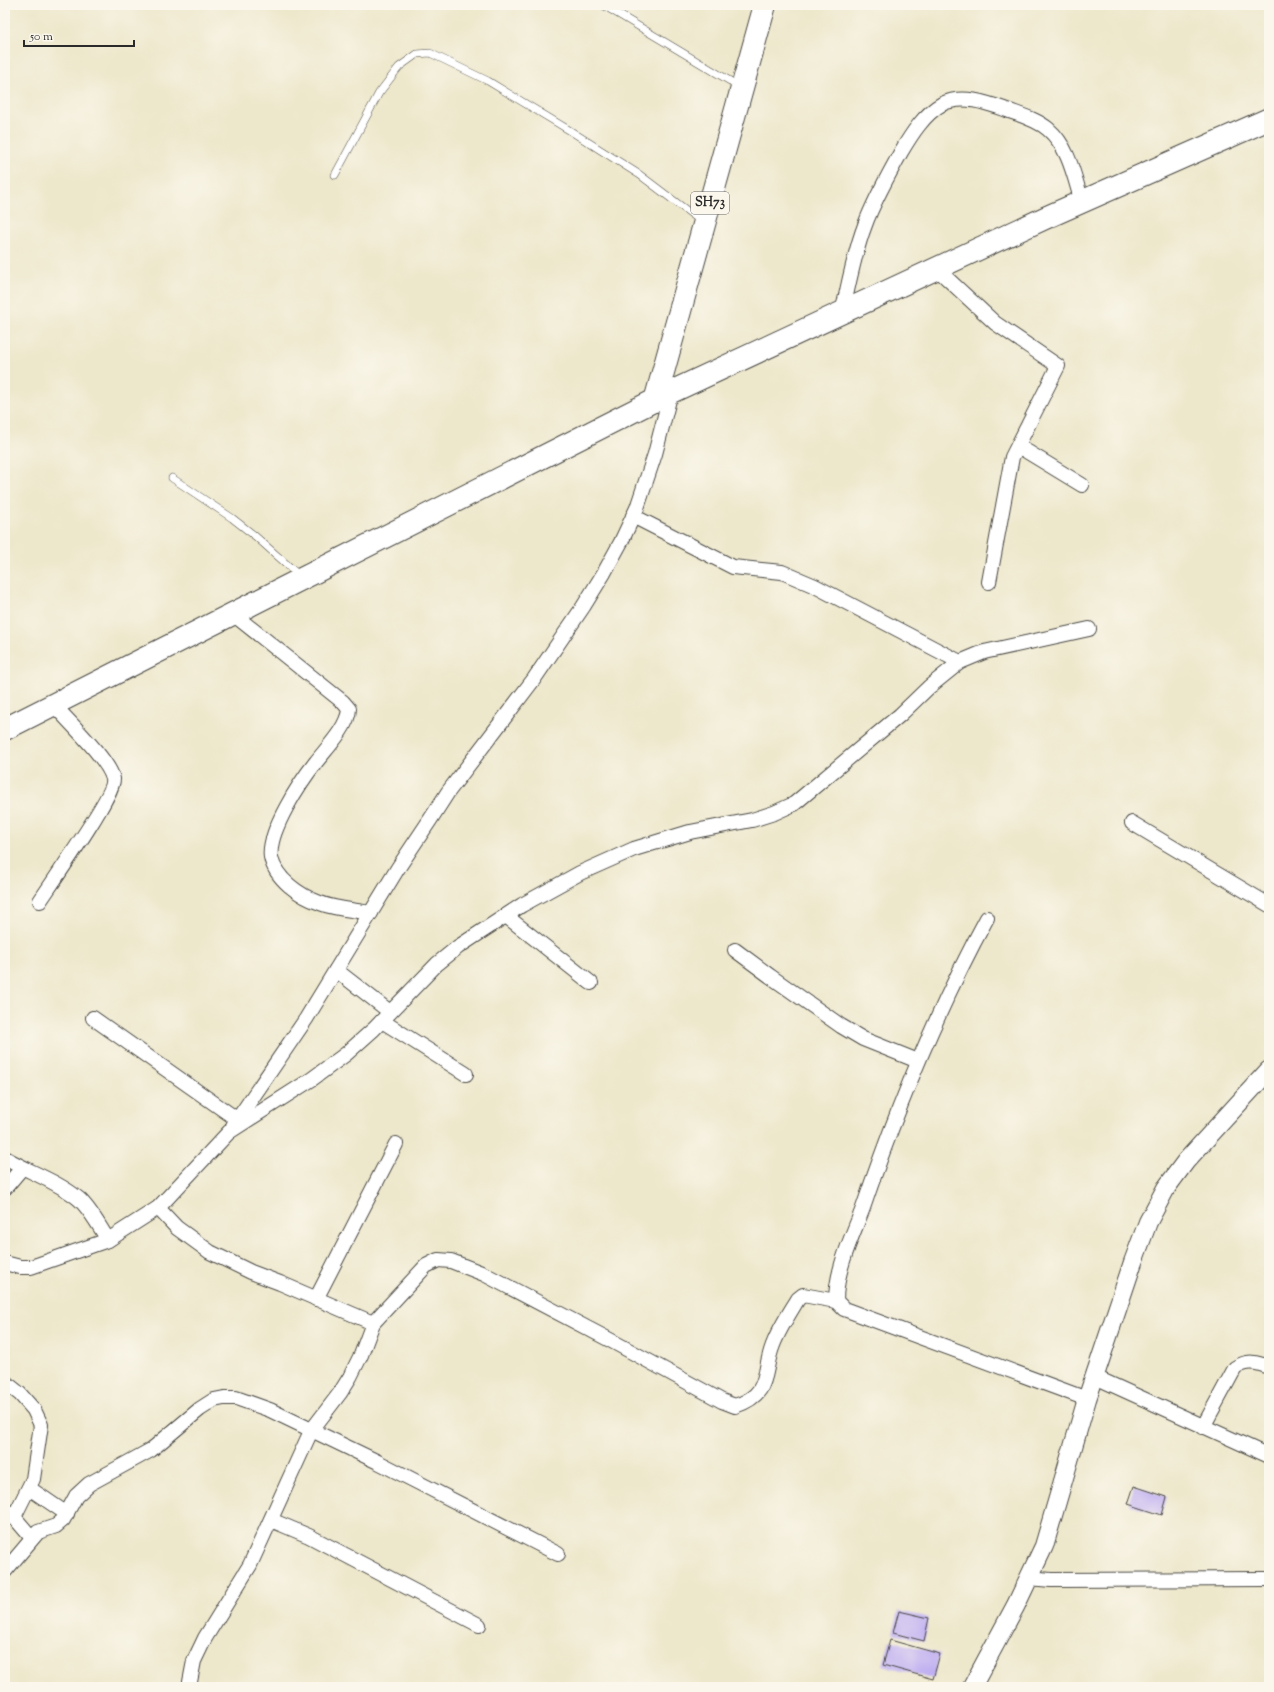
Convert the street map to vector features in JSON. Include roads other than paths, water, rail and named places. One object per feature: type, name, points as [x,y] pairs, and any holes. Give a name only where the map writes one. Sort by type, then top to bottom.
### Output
[{"type":"main road","name":"SH73","points":[[663,397],[705,224],[765,5]]},
{"type":"main road","points":[[5,729],[663,397],[1082,202],[1269,119]]},
{"type":"street","points":[[842,313],[864,226],[884,182],[908,141],[925,118],[942,104],[960,99],[983,101],[1033,119],[1048,129],[1063,148],[1072,166],[1082,202]]},
{"type":"street","points":[[937,269],[995,322],[1058,366],[1012,457],[989,582]]},
{"type":"street","points":[[5,1263],[20,1267],[31,1267],[108,1240],[158,1208],[229,1132],[285,1050],[398,868],[448,792],[534,679],[583,607],[621,542],[633,516],[655,454],[663,397]]},
{"type":"street","points":[[1018,446],[1082,485]]},
{"type":"street","points":[[633,516],[733,566],[782,572],[815,586],[960,662]]},
{"type":"street","points":[[233,614],[343,702],[349,709],[348,717],[343,726],[289,801],[273,842],[271,856],[276,870],[284,880],[310,899],[322,904],[371,913]]},
{"type":"street","points":[[229,1132],[312,1079],[346,1054],[437,964],[458,947],[506,916],[580,873],[634,849],[690,832],[752,820],[774,813],[794,804],[900,715],[928,687],[960,662],[984,652],[1089,629]]},
{"type":"street","points":[[40,901],[104,803],[114,783],[113,777],[98,754],[54,705]]},
{"type":"street","points":[[1132,823],[1269,905]]},
{"type":"street","points":[[506,916],[591,982]]},
{"type":"street","points":[[836,1301],[840,1274],[874,1174],[918,1061],[952,985],[987,918]]},
{"type":"street","points":[[735,950],[841,1026],[870,1042],[918,1061]]},
{"type":"street","points":[[336,970],[386,1016],[466,1074]]},
{"type":"street","points":[[93,1018],[238,1120]]},
{"type":"street","points":[[972,1687],[1016,1606],[1044,1546],[1095,1376],[1148,1222],[1166,1188],[1186,1160],[1269,1070]]},
{"type":"street","points":[[316,1299],[396,1144]]},
{"type":"street","points":[[5,1158],[55,1184],[80,1200],[108,1240]]},
{"type":"street","points":[[5,1188],[22,1168]]},
{"type":"street","points":[[158,1208],[177,1228],[210,1252],[250,1272],[280,1283],[373,1323]]},
{"type":"street","points":[[189,1687],[194,1661],[205,1638],[250,1565],[311,1431],[340,1393],[350,1377],[361,1355],[373,1323],[426,1266],[438,1260],[451,1261],[490,1278],[608,1338],[722,1401],[735,1406],[743,1404],[753,1397],[762,1387],[773,1344],[798,1299],[803,1294],[836,1301],[844,1309],[1088,1399]]},
{"type":"street","points":[[1203,1426],[1235,1368],[1245,1362],[1259,1363],[1269,1367]]},
{"type":"street","points":[[1095,1376],[1269,1456]]},
{"type":"street","points":[[5,1382],[20,1394],[34,1410],[41,1425],[30,1488],[9,1514],[32,1538]]},
{"type":"street","points":[[5,1571],[38,1532],[56,1526],[63,1520],[76,1496],[89,1484],[151,1450],[200,1409],[214,1400],[224,1398],[236,1398],[270,1410],[558,1554]]},
{"type":"street","points":[[30,1488],[67,1514]]},
{"type":"street","points":[[271,1520],[309,1536],[479,1625]]},
{"type":"street","points":[[1029,1578],[1051,1580],[1269,1579]]},
{"type":"lane","points":[[603,5],[742,88]]},
{"type":"lane","points":[[335,175],[379,93],[399,67],[417,54],[430,53],[488,81],[569,130],[640,175],[705,224]]},
{"type":"lane","points":[[172,478],[232,518],[255,536],[302,579]]}]
